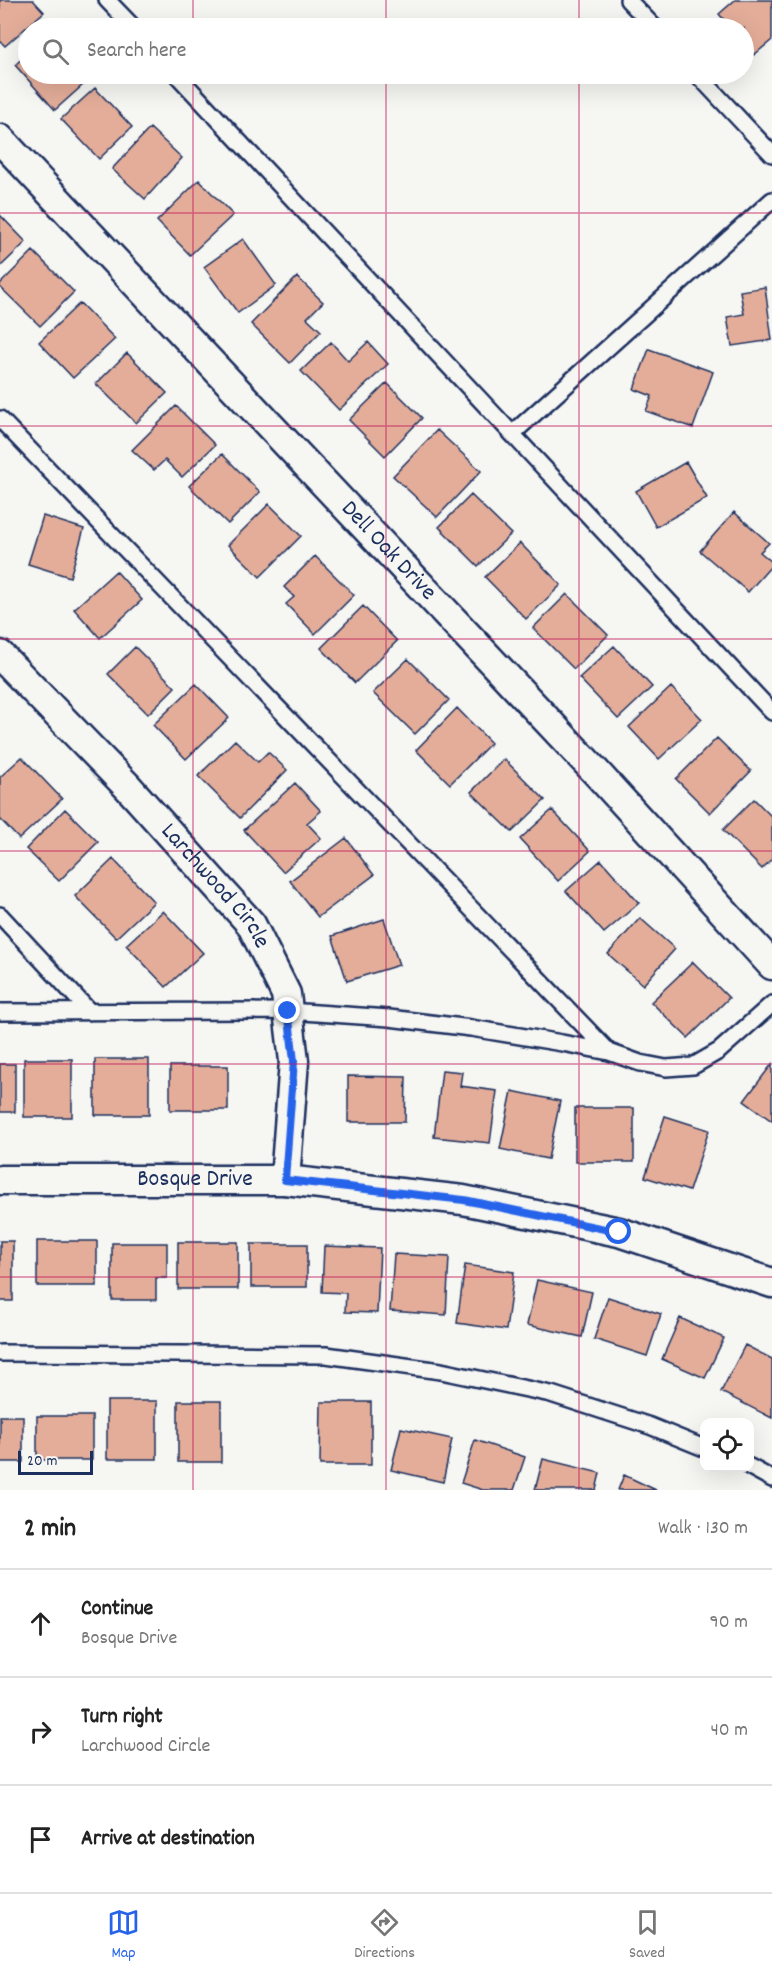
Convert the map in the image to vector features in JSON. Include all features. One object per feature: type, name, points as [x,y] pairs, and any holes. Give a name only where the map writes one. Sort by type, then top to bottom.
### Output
[{"type":"street","name":"Dell Oak Drive","points":[[0,140],[595,771],[772,965]]},
{"type":"street","name":"Larchwood Circle","points":[[0,655],[128,787],[251,924],[286,994],[294,1061],[285,1180]]},
{"type":"street","name":"Bosque Drive","points":[[0,1180],[285,1180],[464,1200],[619,1232],[772,1284]]},
{"type":"lane","points":[[107,0],[124,18]]},
{"type":"lane","points":[[628,0],[645,18]]},
{"type":"lane","points":[[185,84],[772,712]]},
{"type":"lane","points":[[706,84],[772,154]]},
{"type":"lane","points":[[512,434],[772,200]]},
{"type":"lane","points":[[0,419],[609,1052]]},
{"type":"lane","points":[[0,915],[90,1012]]},
{"type":"lane","points":[[0,1012],[288,1011],[389,1018],[471,1028],[609,1052],[640,1063],[666,1068],[693,1066],[719,1051],[772,1004]]},
{"type":"lane","points":[[0,1353],[326,1355],[430,1369],[550,1394],[650,1425],[700,1446]]},
{"type":"lane","points":[[754,1469],[772,1479]]},
{"type":"building","points":[[0,0],[33,0],[44,12],[37,18],[18,18],[18,35],[5,46],[0,41]]},
{"type":"building","points":[[735,0],[772,0],[772,40],[754,55],[754,18],[722,18],[719,14]]},
{"type":"building","points":[[32,84],[84,84],[55,110]]},
{"type":"building","points":[[95,88],[132,127],[99,159],[61,119]]},
{"type":"building","points":[[150,128],[182,158],[145,199],[112,169]]},
{"type":"building","points":[[199,180],[233,215],[190,255],[157,221]]},
{"type":"building","points":[[0,215],[26,242],[0,267]]},
{"type":"building","points":[[243,239],[276,285],[238,313],[204,267]]},
{"type":"building","points":[[33,251],[74,292],[40,326],[0,287],[0,284]]},
{"type":"building","points":[[297,277],[323,302],[307,318],[321,331],[290,363],[251,324]]},
{"type":"building","points":[[765,287],[772,340],[732,346],[727,317],[744,314],[740,291]]},
{"type":"building","points":[[80,303],[115,339],[73,378],[39,342]]},
{"type":"building","points":[[331,342],[348,361],[368,342],[388,364],[339,410],[301,371]]},
{"type":"building","points":[[649,349],[713,372],[693,428],[646,411],[652,396],[634,389]]},
{"type":"building","points":[[127,353],[167,393],[136,423],[96,384]]},
{"type":"building","points":[[387,383],[422,418],[385,456],[349,420]]},
{"type":"building","points":[[176,406],[215,445],[182,477],[165,460],[154,470],[132,450]]},
{"type":"building","points":[[437,430],[481,471],[437,517],[393,476]]},
{"type":"building","points":[[222,454],[260,492],[228,524],[189,486]]},
{"type":"building","points":[[686,462],[707,498],[656,527],[636,491]]},
{"type":"building","points":[[471,495],[511,534],[478,566],[439,527]]},
{"type":"building","points":[[269,504],[301,536],[260,577],[228,545]]},
{"type":"building","points":[[734,512],[769,543],[760,552],[772,562],[772,565],[748,592],[700,551]]},
{"type":"building","points":[[43,516],[84,529],[70,577],[28,564]]},
{"type":"building","points":[[520,543],[561,585],[526,619],[485,577]]},
{"type":"building","points":[[315,556],[354,595],[315,634],[286,604],[294,597],[284,587]]},
{"type":"building","points":[[116,571],[142,600],[100,638],[74,609]]},
{"type":"building","points":[[567,594],[608,635],[574,669],[533,628]]},
{"type":"building","points":[[363,606],[397,641],[355,683],[321,648]]},
{"type":"building","points":[[614,646],[652,687],[618,719],[579,678]]},
{"type":"building","points":[[135,647],[175,687],[148,714],[108,674]]},
{"type":"building","points":[[408,659],[449,700],[415,734],[373,693]]},
{"type":"building","points":[[196,684],[229,718],[186,759],[153,725]]},
{"type":"building","points":[[671,687],[702,719],[659,759],[629,727]]},
{"type":"building","points":[[457,708],[491,743],[450,784],[416,750]]},
{"type":"building","points":[[717,738],[751,771],[710,813],[676,779]]},
{"type":"building","points":[[235,740],[258,762],[268,752],[287,770],[240,818],[198,776]]},
{"type":"building","points":[[22,757],[62,799],[19,839],[0,819],[0,777]]},
{"type":"building","points":[[504,759],[545,800],[512,832],[471,792]]},
{"type":"building","points":[[295,783],[321,811],[307,823],[321,838],[283,872],[244,830]]},
{"type":"building","points":[[754,799],[772,817],[772,859],[762,869],[723,830]]},
{"type":"building","points":[[65,809],[98,842],[59,881],[26,849]]},
{"type":"building","points":[[552,810],[590,851],[558,881],[520,839]]},
{"type":"building","points":[[346,838],[374,875],[318,917],[290,881]]},
{"type":"building","points":[[113,859],[154,902],[116,938],[75,896]]},
{"type":"building","points":[[601,860],[639,903],[604,933],[566,891]]},
{"type":"building","points":[[163,911],[203,953],[166,987],[126,945]]},
{"type":"building","points":[[640,918],[675,949],[643,985],[608,954]]},
{"type":"building","points":[[384,919],[399,965],[347,981],[332,936]]},
{"type":"building","points":[[693,962],[729,998],[688,1038],[651,1002]]},
{"type":"building","points":[[24,1059],[72,1059],[72,1117],[24,1117]]},
{"type":"building","points":[[95,1059],[149,1059],[149,1115],[95,1115]]},
{"type":"building","points":[[0,1064],[15,1064],[15,1112],[0,1112]]},
{"type":"building","points":[[772,1064],[772,1121],[744,1101]]},
{"type":"building","points":[[170,1066],[228,1066],[228,1110],[170,1110]]},
{"type":"building","points":[[442,1070],[462,1072],[460,1086],[497,1091],[490,1143],[434,1137]]},
{"type":"building","points":[[348,1076],[406,1077],[405,1122],[348,1122]]},
{"type":"building","points":[[512,1091],[560,1101],[548,1159],[500,1149]]},
{"type":"building","points":[[575,1108],[634,1108],[634,1162],[575,1162]]},
{"type":"building","points":[[665,1116],[709,1130],[689,1191],[645,1177]]},
{"type":"building","points":[[0,1241],[13,1241],[13,1301],[0,1301]]},
{"type":"building","points":[[37,1241],[97,1241],[97,1286],[37,1286]]},
{"type":"building","points":[[178,1242],[238,1242],[238,1289],[178,1289]]},
{"type":"building","points":[[112,1243],[167,1243],[167,1278],[156,1278],[156,1300],[112,1300]]},
{"type":"building","points":[[251,1244],[307,1244],[307,1287],[251,1287]]},
{"type":"building","points":[[324,1246],[380,1248],[377,1313],[345,1312],[346,1293],[322,1292]]},
{"type":"building","points":[[394,1254],[449,1257],[446,1315],[390,1311]]},
{"type":"building","points":[[465,1265],[514,1272],[506,1330],[457,1323]]},
{"type":"building","points":[[537,1280],[592,1292],[582,1337],[527,1325]]},
{"type":"building","points":[[608,1297],[661,1314],[647,1356],[594,1339]]},
{"type":"building","points":[[680,1318],[724,1338],[705,1378],[662,1359]]},
{"type":"building","points":[[745,1345],[772,1359],[772,1418],[721,1392]]},
{"type":"building","points":[[107,1401],[157,1401],[157,1459],[107,1459]]},
{"type":"building","points":[[178,1401],[221,1401],[221,1462],[178,1462]]},
{"type":"building","points":[[321,1402],[371,1402],[371,1465],[320,1465]]},
{"type":"building","points":[[0,1416],[23,1416],[23,1462],[0,1462]]},
{"type":"building","points":[[37,1416],[92,1416],[92,1460],[37,1460]]},
{"type":"building","points":[[401,1428],[452,1439],[443,1482],[391,1470]]},
{"type":"building","points":[[475,1440],[525,1457],[514,1490],[483,1490],[461,1483]]},
{"type":"building","points":[[543,1459],[600,1473],[596,1490],[535,1490]]},
{"type":"building","points":[[624,1475],[656,1490],[618,1490]]},
{"type":"route","points":[[288,1011],[294,1061],[285,1180],[464,1200],[619,1232]]}]
